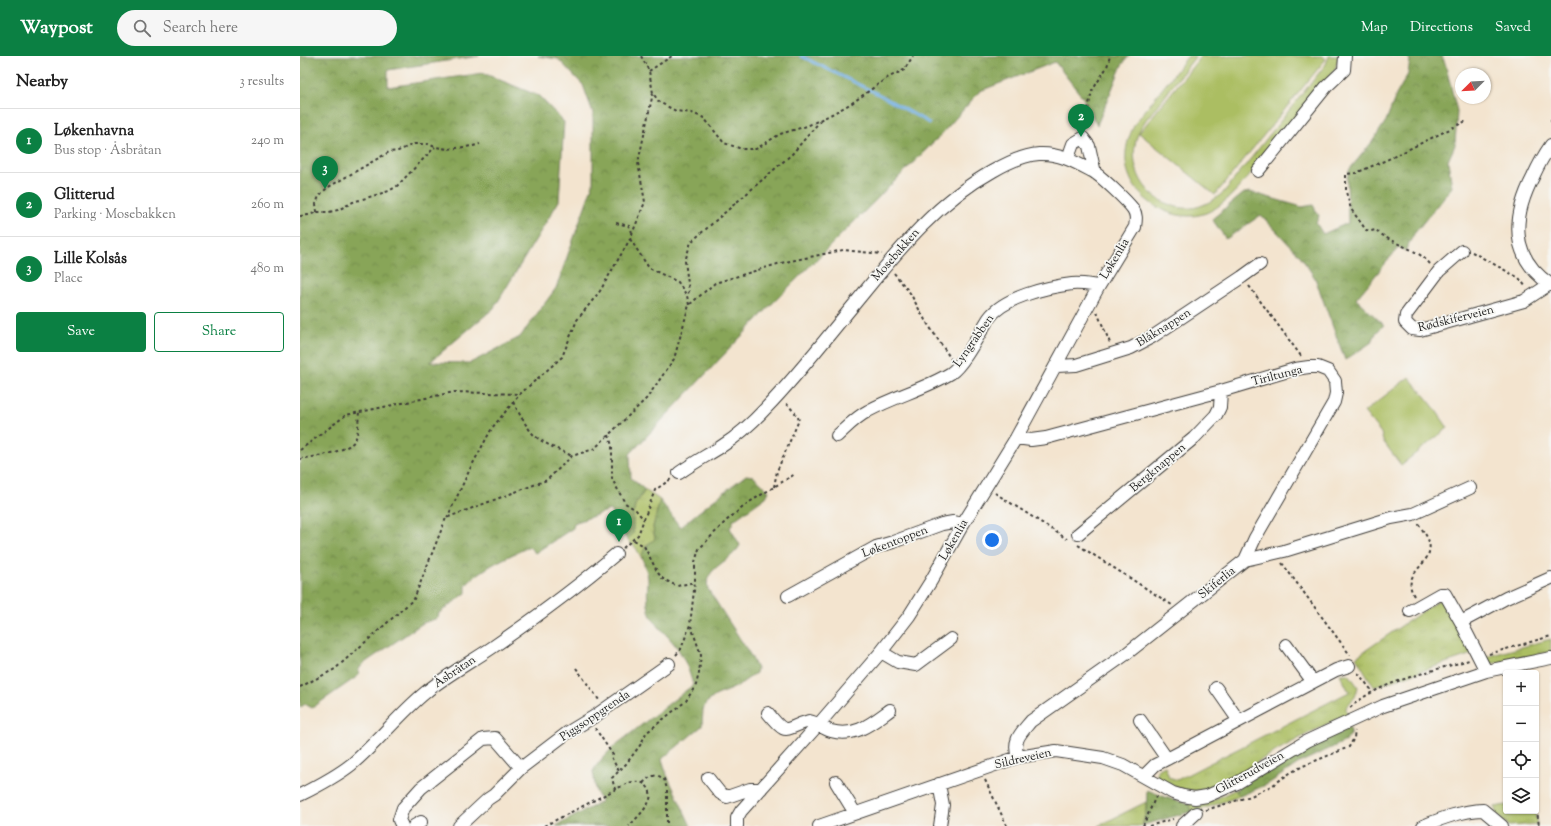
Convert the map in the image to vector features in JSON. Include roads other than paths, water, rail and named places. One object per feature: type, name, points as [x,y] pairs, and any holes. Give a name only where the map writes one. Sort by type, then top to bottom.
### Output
[{"type":"street","points":[[1258,171],[1326,87],[1344,70],[1345,56]]},
{"type":"street","points":[[1068,158],[1073,144],[1083,138],[1089,146],[1096,173]]},
{"type":"street","name":"Rødskiferveien","points":[[1462,251],[1439,271],[1406,314],[1405,322],[1412,329],[1425,329],[1524,301],[1550,284],[1532,269],[1524,257],[1520,246],[1518,215],[1526,192],[1544,155],[1551,145]]},
{"type":"street","name":"Mosebakken","points":[[680,473],[747,428],[805,365],[891,260],[931,215],[948,201],[990,173],[1022,158],[1039,154],[1068,158],[1096,173],[1133,210],[1137,218],[1135,226]]},
{"type":"street","name":"Løkenlia","points":[[737,826],[737,818],[741,811],[881,652],[909,616],[1016,438],[1057,366],[1099,286],[1135,226]]},
{"type":"street","name":"Blåknappen","points":[[1057,366],[1076,365],[1131,348],[1152,338],[1260,264]]},
{"type":"street","name":"Lyngrabben","points":[[837,436],[867,411],[932,384],[953,372],[991,316],[1002,306],[1018,297],[1072,284],[1099,286]]},
{"type":"street","name":"Tiriltunga","points":[[1016,438],[1032,440],[1046,438],[1221,391],[1296,369],[1318,367],[1328,372],[1335,381],[1336,393],[1334,402],[1255,538],[1245,560]]},
{"type":"street","name":"Bergknappen","points":[[1078,534],[1194,438],[1216,415],[1220,407],[1221,391]]},
{"type":"street","name":"Skiferlia","points":[[1018,757],[1015,748],[1016,742],[1031,721],[1120,658],[1245,560],[1275,554],[1391,518],[1413,514],[1470,488]]},
{"type":"street","name":"Løkentoppen","points":[[788,596],[876,547],[942,524],[953,522],[963,524]]},
{"type":"street","name":"Åsbråtan","points":[[300,795],[341,772],[353,763],[398,717],[425,693],[451,673],[493,647],[593,574],[616,554]]},
{"type":"street","points":[[1461,622],[1506,598],[1551,578]]},
{"type":"street","points":[[1410,611],[1440,594],[1445,594],[1486,671]]},
{"type":"street","points":[[881,652],[898,662],[916,665],[951,639]]},
{"type":"street","points":[[1286,644],[1313,682]]},
{"type":"street","name":"Glitterudveien","points":[[1144,776],[1161,788],[1183,796],[1195,798],[1207,796],[1219,792],[1307,741],[1383,706],[1486,671],[1551,658]]},
{"type":"street","name":"Piggsoppgrenda","points":[[459,826],[494,795],[521,768],[567,733],[589,720],[669,664]]},
{"type":"street","points":[[1144,776],[1155,765],[1336,670],[1349,666]]},
{"type":"street","points":[[1216,688],[1239,721]]},
{"type":"street","points":[[768,713],[779,727],[783,729],[788,730],[809,721],[830,731],[851,733],[866,727],[890,710]]},
{"type":"street","points":[[1140,720],[1168,759]]},
{"type":"street","points":[[402,826],[399,820],[403,808],[421,788],[483,739],[495,738],[521,768]]},
{"type":"street","name":"Sildreveien","points":[[819,826],[1018,757],[1056,751],[1103,758],[1123,765],[1144,776]]},
{"type":"street","points":[[708,778],[720,793],[727,797],[750,789],[761,789]]},
{"type":"street","points":[[836,782],[855,813]]},
{"type":"street","points":[[939,784],[943,805],[940,826]]},
{"type":"street","points":[[1423,826],[1448,816],[1470,810],[1483,810],[1502,826]]},
{"type":"street","points":[[1182,826],[1196,813]]},
{"type":"waterway","points":[[801,56],[880,95],[929,123]]},
{"type":"place","name":"Glitterud","points":[[1081,137]]},
{"type":"place","name":"Lille Kolsås","points":[[325,189]]},
{"type":"place","name":"Løkenhavna","points":[[619,542]]}]
